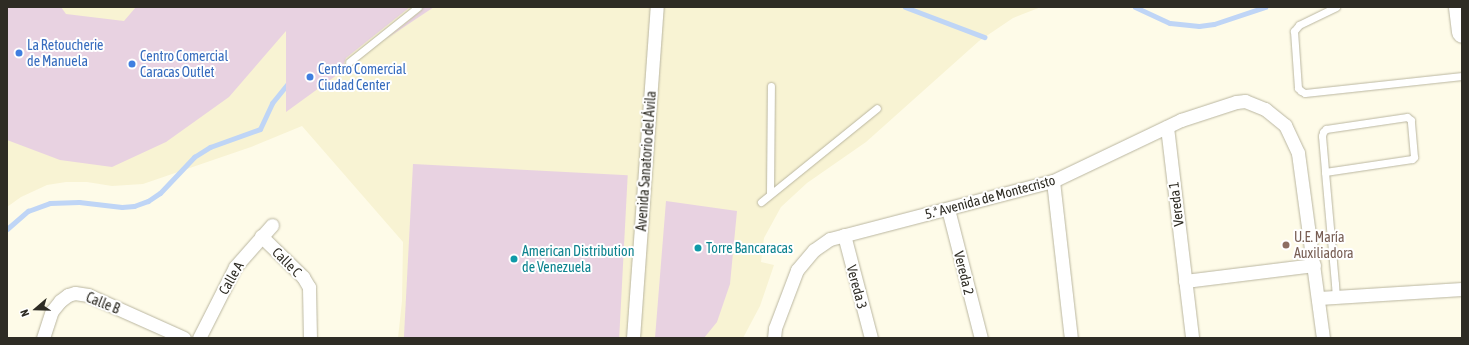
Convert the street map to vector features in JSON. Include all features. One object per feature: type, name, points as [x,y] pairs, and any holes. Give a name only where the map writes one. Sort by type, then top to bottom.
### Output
[{"type":"main road","points":[[1459,7],[1462,32]]},
{"type":"street","name":"Avenida Sanatorio del Ávila","points":[[633,338],[657,7]]},
{"type":"street","name":"5.ª Avenida de Montecristo","points":[[774,338],[775,328],[788,292],[801,265],[819,246],[830,239],[1053,181],[1181,120],[1236,102],[1246,101],[1256,104],[1275,115],[1285,125],[1298,153],[1314,265]]},
{"type":"street","name":"Vereda 1","points":[[1167,127],[1192,338]]},
{"type":"street","points":[[1053,181],[1071,338]]},
{"type":"street","name":"Vereda 2","points":[[948,209],[981,338]]},
{"type":"street","name":"Calle A","points":[[199,338],[235,267],[272,225]]},
{"type":"street","name":"Vereda 3","points":[[844,235],[871,338]]},
{"type":"street","name":"Calle C","points":[[261,236],[303,277],[308,287],[310,338]]},
{"type":"street","points":[[1185,281],[1314,265],[1323,338]]},
{"type":"street","points":[[1319,298],[1462,289]]},
{"type":"street","name":"Calle B","points":[[43,338],[52,311],[60,301],[68,295],[75,293],[88,295],[184,338]]},
{"type":"lane","points":[[349,62],[418,7]]},
{"type":"lane","points":[[1336,7],[1299,25],[1294,31],[1298,88],[1301,91],[1305,93],[1462,76]]},
{"type":"lane","points":[[770,193],[771,86]]},
{"type":"lane","points":[[760,202],[877,108]]},
{"type":"lane","points":[[1325,172],[1412,159],[1414,156],[1411,120],[1407,118],[1326,129],[1322,136],[1325,172],[1336,297]]},
{"type":"shaded area","points":[[7,7],[1041,7],[1013,18],[979,41],[866,142],[807,183],[781,207],[764,238],[761,262],[774,265],[760,306],[743,338],[398,338],[402,301],[403,242],[302,126],[251,147],[143,184],[112,186],[87,182],[66,182],[47,185],[21,197],[7,207]]},
{"type":"building","name":"Centro Comercial Caracas Outlet","points":[[7,7],[61,7],[66,14],[124,21],[136,7],[410,7],[346,58],[344,63],[348,67],[286,112],[286,31],[229,97],[166,142],[112,167],[60,160],[7,140]]},
{"type":"building","points":[[423,7],[434,7],[386,39],[421,11]]},
{"type":"building","name":"American Distribution de Venezuela","points":[[413,164],[628,175],[619,338],[404,338]]},
{"type":"building","name":"Torre Bancaracas","points":[[666,201],[737,211],[730,284],[717,322],[704,338],[655,338]]},
{"type":"waterway","points":[[905,7],[984,37]]},
{"type":"waterway","points":[[1135,7],[1170,23],[1199,26],[1214,24],[1265,7]]},
{"type":"waterway","points":[[7,229],[28,211],[50,203],[79,202],[122,207],[134,206],[148,201],[160,193],[194,157],[210,147],[260,129],[272,103],[290,81]]},
{"type":"place","name":"La Retoucherie de Manuela","points":[[19,53]]},
{"type":"place","name":"Centro Comercial Caracas Outlet","points":[[132,64]]},
{"type":"place","name":"Centro Comercial Ciudad Center","points":[[310,77]]},
{"type":"place","name":"U.E. María Auxiliadora","points":[[1286,245]]},
{"type":"place","name":"Torre Bancaracas","points":[[698,248]]},
{"type":"place","name":"American Distribution de Venezuela","points":[[514,259]]}]
